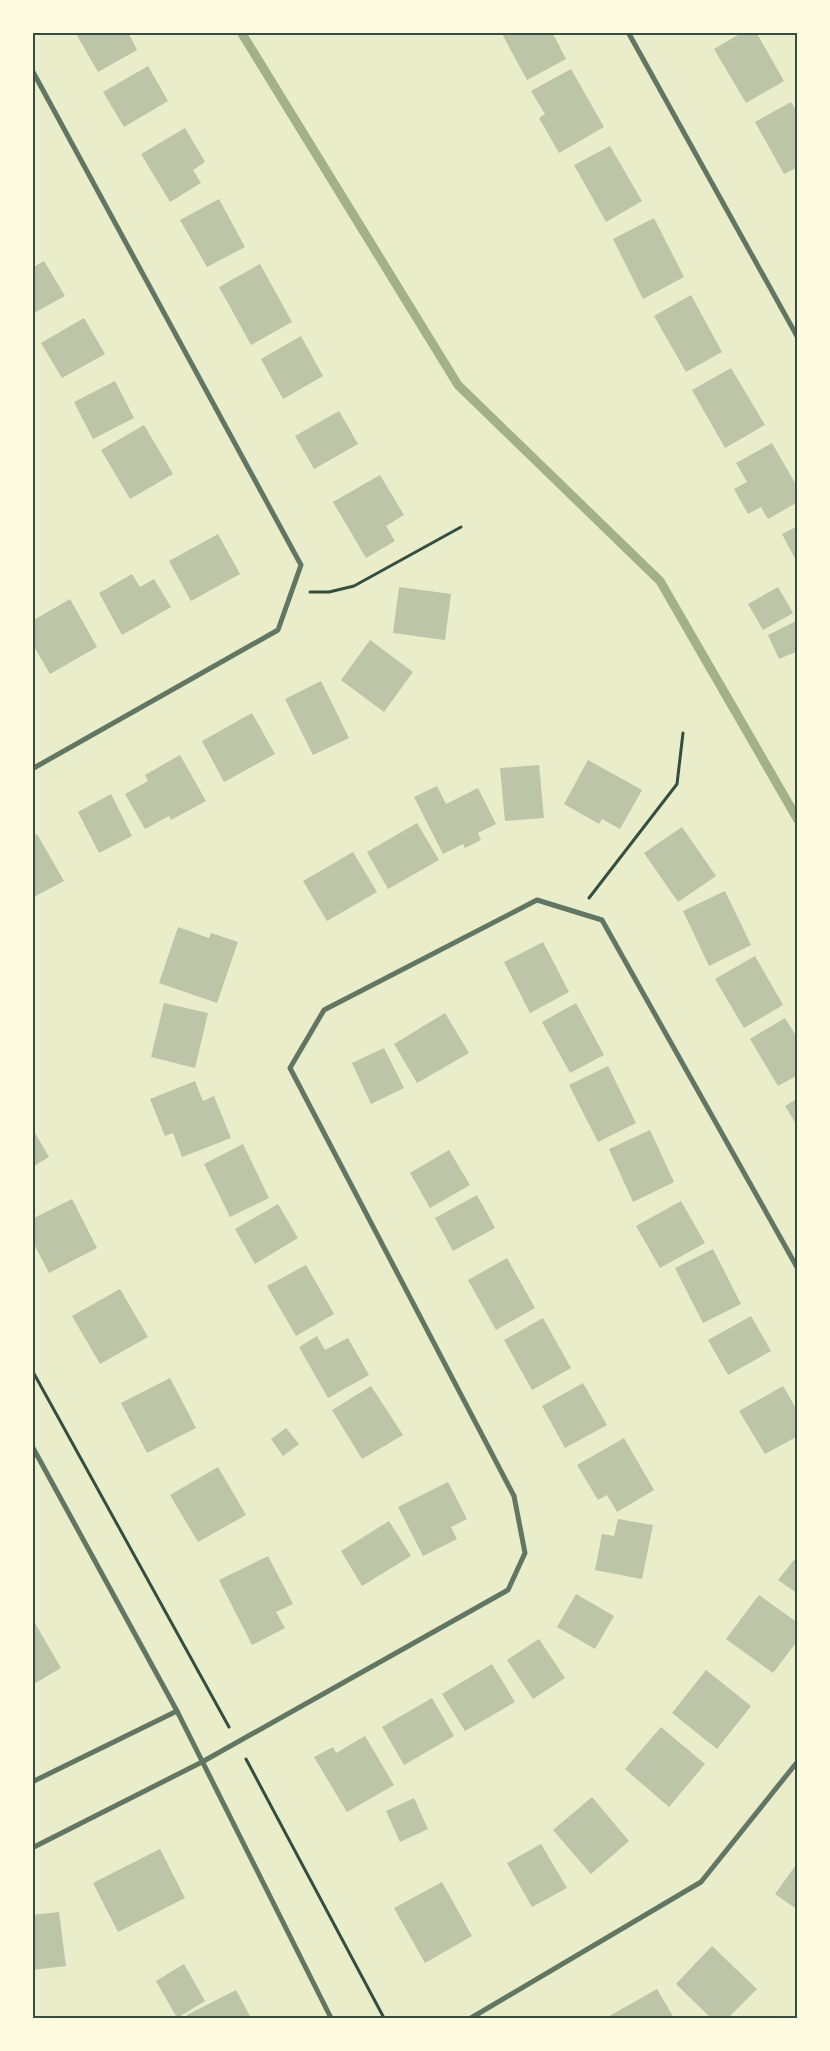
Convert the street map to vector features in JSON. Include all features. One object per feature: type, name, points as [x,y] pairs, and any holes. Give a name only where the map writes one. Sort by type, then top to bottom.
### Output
[{"type":"street","points":[[628,32],[798,338]]},
{"type":"street","points":[[32,70],[301,565],[278,630],[32,769]]},
{"type":"street","points":[[32,1848],[202,1762],[508,1590],[525,1553],[514,1496],[290,1068],[324,1010],[537,900],[602,920],[798,1269]]},
{"type":"street","points":[[32,1446],[177,1711],[331,2018]]},
{"type":"street","points":[[32,1782],[177,1711]]},
{"type":"street","points":[[471,2018],[701,1882],[798,1761]]},
{"type":"path","points":[[292,592],[328,592],[354,586],[461,527]]},
{"type":"path","points":[[578,912],[677,784],[682,733]]},
{"type":"path","points":[[32,1370],[237,1742],[384,2018]]},
{"type":"building","points":[[75,32],[128,32],[137,50],[98,72]]},
{"type":"building","points":[[501,32],[552,32],[566,59],[527,80]]},
{"type":"building","points":[[743,32],[756,32],[784,81],[746,103],[714,49]]},
{"type":"building","points":[[148,66],[168,101],[124,127],[103,92]]},
{"type":"building","points":[[571,69],[604,127],[559,153],[539,118],[545,114],[531,91]]},
{"type":"building","points":[[791,102],[798,113],[798,167],[784,174],[755,122]]},
{"type":"building","points":[[185,128],[205,162],[193,170],[201,183],[170,202],[141,154]]},
{"type":"building","points":[[610,146],[642,201],[606,222],[574,165]]},
{"type":"building","points":[[219,199],[245,247],[207,267],[180,220]]},
{"type":"building","points":[[654,218],[684,277],[643,299],[613,239]]},
{"type":"building","points":[[44,261],[65,296],[32,314],[32,268]]},
{"type":"building","points":[[260,264],[292,322],[251,345],[219,287]]},
{"type":"building","points":[[691,295],[722,352],[686,372],[654,316]]},
{"type":"building","points":[[84,318],[105,354],[62,378],[41,343]]},
{"type":"building","points":[[301,336],[323,376],[283,399],[261,359]]},
{"type":"building","points":[[731,368],[765,425],[725,448],[692,390]]},
{"type":"building","points":[[115,381],[134,418],[93,439],[74,402]]},
{"type":"building","points":[[339,411],[358,444],[314,469],[295,436]]},
{"type":"building","points":[[144,425],[173,474],[130,499],[101,450]]},
{"type":"building","points":[[772,443],[798,488],[798,502],[768,519],[761,507],[748,514],[734,489],[747,482],[736,463]]},
{"type":"building","points":[[380,475],[404,515],[386,526],[395,541],[366,558],[333,502]]},
{"type":"building","points":[[798,526],[798,564],[782,534]]},
{"type":"building","points":[[218,534],[240,574],[191,601],[169,561]]},
{"type":"building","points":[[132,574],[140,587],[154,579],[171,607],[122,635],[99,593]]},
{"type":"building","points":[[399,587],[451,594],[445,640],[393,633]]},
{"type":"building","points":[[778,587],[793,613],[763,630],[748,604]]},
{"type":"building","points":[[70,599],[97,647],[50,674],[32,643],[32,621]]},
{"type":"building","points":[[798,620],[798,651],[779,659],[768,635]]},
{"type":"building","points":[[370,640],[413,672],[384,712],[341,680]]},
{"type":"building","points":[[321,681],[349,738],[313,755],[285,699]]},
{"type":"building","points":[[252,713],[275,754],[224,782],[202,741]]},
{"type":"building","points":[[180,755],[206,801],[171,820],[169,816],[145,829],[125,794],[148,781],[145,775]]},
{"type":"building","points":[[588,760],[642,790],[620,829],[602,819],[599,824],[564,804]]},
{"type":"building","points":[[539,765],[544,818],[505,821],[500,768]]},
{"type":"building","points":[[437,786],[446,804],[478,788],[496,824],[478,833],[481,840],[465,848],[463,844],[443,854],[414,797]]},
{"type":"building","points":[[111,794],[132,836],[99,853],[78,812]]},
{"type":"building","points":[[417,823],[439,860],[388,889],[367,852]]},
{"type":"building","points":[[682,827],[716,876],[678,902],[644,853]]},
{"type":"building","points":[[37,834],[64,881],[32,898],[32,836]]},
{"type":"building","points":[[353,852],[377,892],[327,921],[303,881]]},
{"type":"building","points":[[725,891],[751,945],[709,966],[683,911]]},
{"type":"building","points":[[178,927],[209,938],[211,933],[238,942],[217,1003],[159,983]]},
{"type":"building","points":[[543,942],[569,992],[530,1013],[504,962]]},
{"type":"building","points":[[755,956],[783,1005],[744,1028],[715,979]]},
{"type":"building","points":[[164,1003],[208,1013],[195,1068],[151,1057]]},
{"type":"building","points":[[576,1003],[604,1055],[570,1073],[542,1022]]},
{"type":"building","points":[[445,1013],[469,1053],[417,1083],[394,1044]]},
{"type":"building","points":[[785,1018],[798,1039],[798,1075],[778,1086],[750,1039]]},
{"type":"building","points":[[384,1048],[404,1088],[371,1104],[352,1063]]},
{"type":"building","points":[[608,1066],[636,1123],[598,1142],[569,1085]]},
{"type":"building","points":[[195,1081],[203,1101],[214,1096],[231,1138],[182,1157],[173,1133],[165,1136],[150,1099]]},
{"type":"building","points":[[798,1098],[798,1127],[785,1106]]},
{"type":"building","points":[[32,1128],[49,1157],[32,1167]]},
{"type":"building","points":[[650,1130],[674,1182],[633,1202],[609,1149]]},
{"type":"building","points":[[243,1144],[269,1198],[230,1217],[204,1164]]},
{"type":"building","points":[[449,1150],[470,1185],[430,1208],[410,1173]]},
{"type":"building","points":[[477,1195],[495,1228],[453,1251],[435,1218]]},
{"type":"building","points":[[72,1199],[97,1248],[49,1273],[32,1240],[32,1219]]},
{"type":"building","points":[[681,1201],[705,1243],[660,1268],[636,1226]]},
{"type":"building","points":[[278,1204],[298,1238],[255,1264],[235,1229]]},
{"type":"building","points":[[713,1249],[741,1304],[703,1323],[675,1268]]},
{"type":"building","points":[[507,1258],[535,1308],[496,1330],[468,1280]]},
{"type":"building","points":[[306,1265],[334,1314],[296,1336],[267,1286]]},
{"type":"building","points":[[120,1289],[148,1337],[100,1364],[72,1316]]},
{"type":"building","points":[[751,1316],[771,1351],[728,1375],[708,1340]]},
{"type":"building","points":[[543,1318],[571,1368],[532,1390],[504,1340]]},
{"type":"building","points":[[317,1336],[325,1350],[348,1338],[369,1375],[328,1398],[299,1347]]},
{"type":"building","points":[[170,1378],[196,1428],[147,1453],[121,1403]]},
{"type":"building","points":[[583,1383],[607,1425],[565,1448],[542,1406]]},
{"type":"building","points":[[371,1386],[403,1435],[362,1459],[332,1410]]},
{"type":"building","points":[[783,1386],[798,1412],[798,1436],[765,1454],[739,1411]]},
{"type":"building","points":[[286,1428],[299,1444],[283,1456],[271,1439]]},
{"type":"building","points":[[624,1438],[654,1490],[617,1512],[607,1495],[598,1500],[577,1465]]},
{"type":"building","points":[[218,1467],[246,1515],[198,1542],[170,1495]]},
{"type":"building","points":[[448,1482],[467,1519],[451,1527],[457,1539],[423,1556],[398,1507]]},
{"type":"building","points":[[618,1519],[653,1525],[642,1579],[595,1570],[602,1534],[614,1536]]},
{"type":"building","points":[[389,1521],[411,1556],[362,1586],[341,1551]]},
{"type":"building","points":[[798,1555],[798,1594],[778,1580]]},
{"type":"building","points":[[268,1556],[293,1604],[276,1612],[285,1628],[252,1645],[219,1580]]},
{"type":"building","points":[[576,1594],[614,1616],[595,1649],[557,1627]]},
{"type":"building","points":[[759,1595],[798,1623],[798,1640],[773,1673],[726,1639]]},
{"type":"building","points":[[32,1618],[61,1668],[32,1685]]},
{"type":"building","points":[[539,1639],[565,1678],[533,1699],[507,1660]]},
{"type":"building","points":[[492,1664],[515,1702],[465,1731],[442,1694]]},
{"type":"building","points":[[706,1670],[751,1706],[717,1749],[672,1713]]},
{"type":"building","points":[[432,1698],[454,1736],[404,1765],[382,1727]]},
{"type":"building","points":[[661,1727],[705,1764],[669,1807],[625,1769]]},
{"type":"building","points":[[365,1736],[394,1785],[347,1812],[314,1757],[333,1747],[336,1753]]},
{"type":"building","points":[[592,1797],[629,1841],[591,1874],[553,1830]]},
{"type":"building","points":[[414,1798],[428,1829],[400,1842],[386,1811]]},
{"type":"building","points":[[541,1844],[567,1888],[532,1907],[507,1863]]},
{"type":"building","points":[[160,1849],[185,1898],[118,1932],[93,1883]]},
{"type":"building","points":[[798,1862],[798,1910],[775,1894]]},
{"type":"building","points":[[442,1882],[472,1936],[425,1963],[394,1908]]},
{"type":"building","points":[[59,1912],[66,1966],[32,1970],[32,1915]]},
{"type":"building","points":[[712,1946],[757,1989],[728,2018],[711,2018],[676,1984]]},
{"type":"building","points":[[184,1964],[205,2001],[177,2018],[156,1981]]},
{"type":"building","points":[[657,1989],[674,2018],[606,2018]]},
{"type":"building","points":[[236,1990],[251,2018],[189,2018],[187,2015]]},
{"type":"waterway","points":[[241,32],[458,385],[660,581],[798,820]]}]
